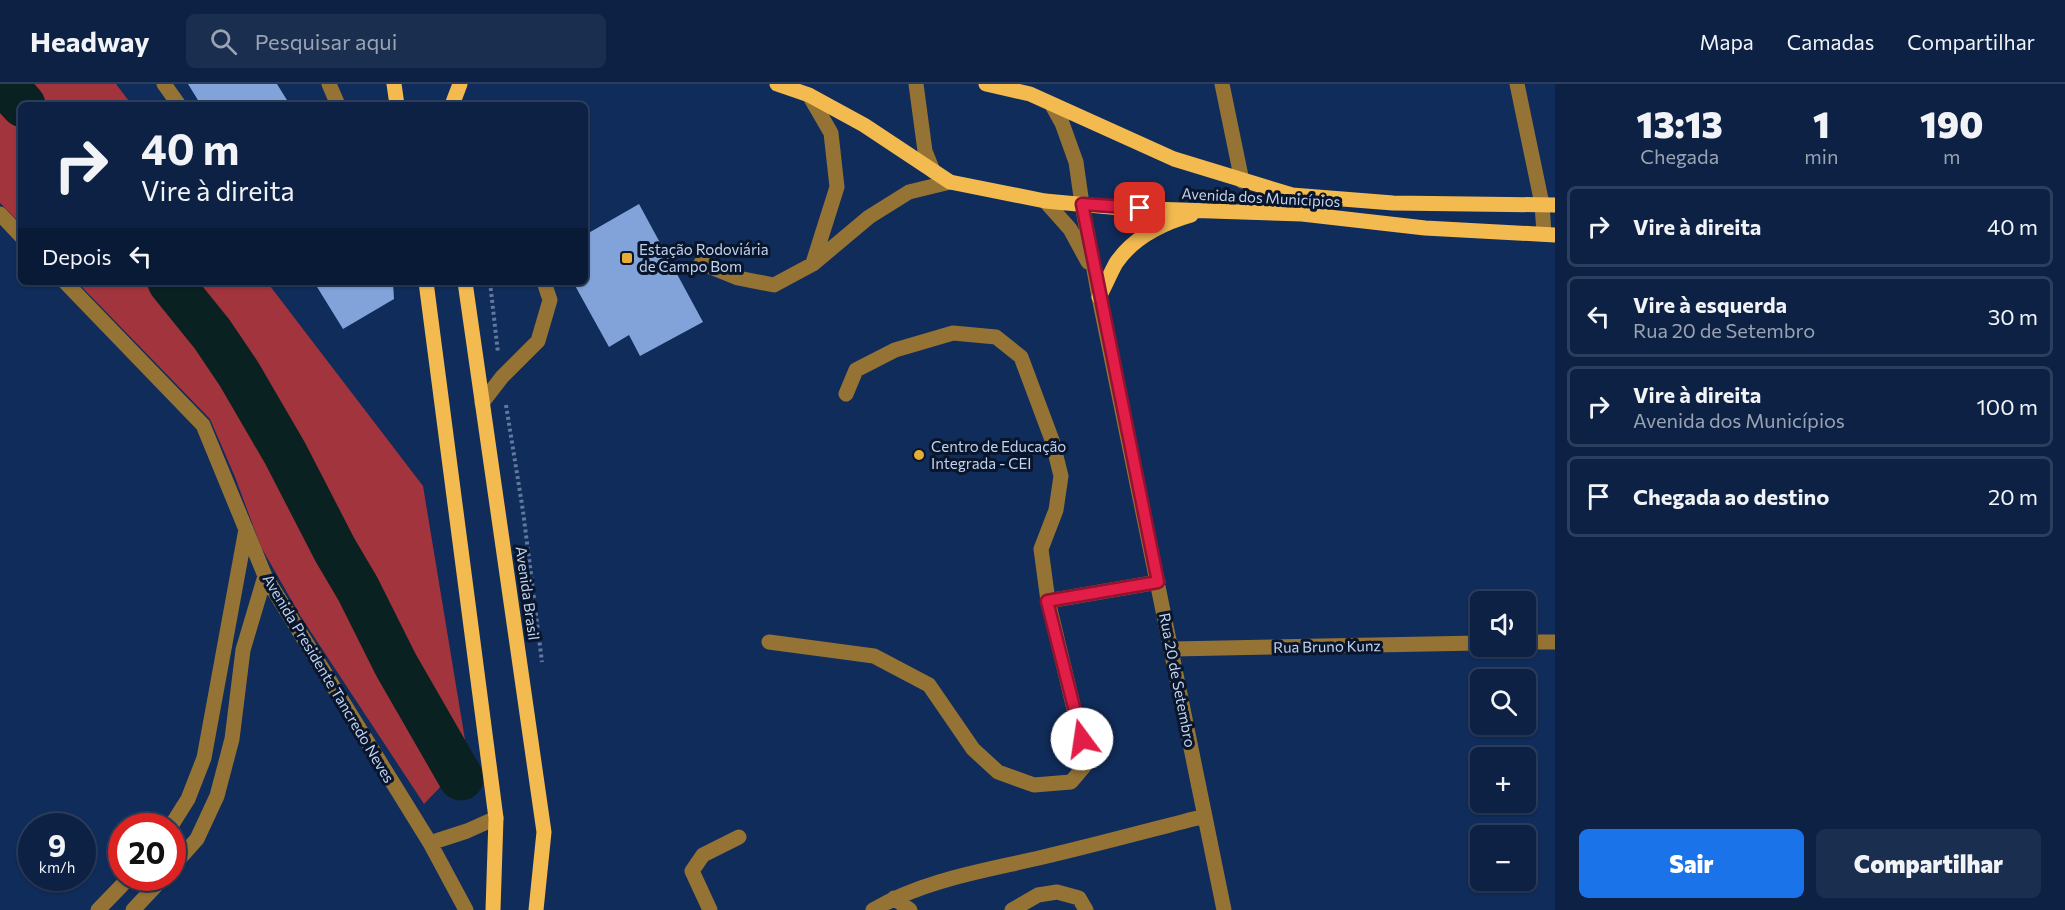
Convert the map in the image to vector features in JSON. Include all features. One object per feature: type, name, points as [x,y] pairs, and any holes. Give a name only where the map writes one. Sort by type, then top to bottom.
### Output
[{"type":"main road","points":[[394,84],[397,102]]},
{"type":"main road","points":[[451,102],[452,84]]},
{"type":"main road","points":[[452,102],[460,84]]},
{"type":"main road","name":"Avenida dos Municípios","points":[[777,84],[809,95],[864,125],[950,182],[1045,201],[1121,208],[1302,214],[1425,228],[1549,235]]},
{"type":"main road","name":"Avenida dos Municípios","points":[[986,84],[1029,94],[1174,159],[1292,195],[1393,203],[1548,205]]},
{"type":"main road","points":[[1100,297],[1117,262],[1135,243],[1170,221],[1205,211]]},
{"type":"main road","points":[[426,285],[496,818],[493,910]]},
{"type":"main road","points":[[458,285],[470,328]]},
{"type":"main road","name":"Avenida Brasil","points":[[465,285],[544,832],[536,910]]},
{"type":"street","points":[[164,84],[177,102]]},
{"type":"street","points":[[329,84],[337,102]]},
{"type":"street","points":[[916,84],[926,151],[933,171]]},
{"type":"street","points":[[1222,84],[1242,181]]},
{"type":"street","points":[[1517,84],[1548,205],[1549,235]]},
{"type":"street","points":[[809,95],[831,133],[837,187],[813,264]]},
{"type":"street","name":"Rua 20 de Setembro","points":[[1052,105],[1062,123],[1076,162],[1100,297],[1224,910]]},
{"type":"street","points":[[701,263],[738,278],[774,285],[813,264],[869,217],[909,192],[950,182]]},
{"type":"street","points":[[1045,201],[1070,229],[1088,262],[1100,297]]},
{"type":"street","points":[[0,214],[18,233]]},
{"type":"street","name":"Avenida Presidente Tancredo Neves","points":[[68,285],[203,425],[265,576],[430,843],[466,910]]},
{"type":"street","points":[[482,403],[502,377],[538,341],[550,300],[545,285]]},
{"type":"street","points":[[770,642],[874,656],[929,686],[973,750],[998,772],[1034,785],[1071,782],[1087,762],[1047,601],[1041,549],[1056,510],[1061,476],[1052,440],[1021,357],[996,337],[953,333],[895,350],[856,370],[846,394]]},
{"type":"street","points":[[179,813],[188,799],[204,758],[246,529]]},
{"type":"street","points":[[186,851],[197,839],[217,796],[232,739],[243,650],[265,576]]},
{"type":"street","points":[[1047,601],[1158,582]]},
{"type":"street","points":[[1536,642],[1555,642]]},
{"type":"street","name":"Rua Bruno Kunz","points":[[1173,650],[1470,643]]},
{"type":"street","points":[[873,910],[894,898],[943,880],[1205,816]]},
{"type":"street","points":[[430,843],[496,818]]},
{"type":"street","points":[[710,910],[692,871],[703,855],[739,837]]},
{"type":"street","points":[[98,910],[116,891]]},
{"type":"street","points":[[133,910],[151,891]]},
{"type":"street","points":[[1011,910],[1038,895],[1057,892],[1079,898],[1086,910]]},
{"type":"street","points":[[894,898],[910,910]]},
{"type":"path","points":[[490,285],[543,668]]},
{"type":"shaded area","points":[[0,84],[116,84],[130,102],[18,102],[18,221],[0,203]]},
{"type":"shaded area","points":[[80,285],[269,285],[423,486],[468,758],[424,804],[301,617],[261,547],[210,419]]},
{"type":"building","points":[[188,84],[277,84],[288,102],[199,102]]},
{"type":"building","name":"Estação Rodoviária de Campo Bom","points":[[639,204],[703,322],[640,356],[629,335],[609,347],[575,285],[588,285],[588,233]]},
{"type":"building","points":[[316,285],[393,285],[394,299],[343,329]]},
{"type":"waterway","points":[[4,84],[20,102]]},
{"type":"waterway","points":[[172,285],[212,334],[239,374],[285,453],[396,665],[461,778]]},
{"type":"place","name":"Estação Rodoviária de Campo Bom","points":[[627,258]]},
{"type":"place","name":"Centro de Educação Integrada - CEI","points":[[919,455]]},
{"type":"route","points":[[1082,739],[1047,601],[1158,582],[1082,204],[1140,208]]}]
